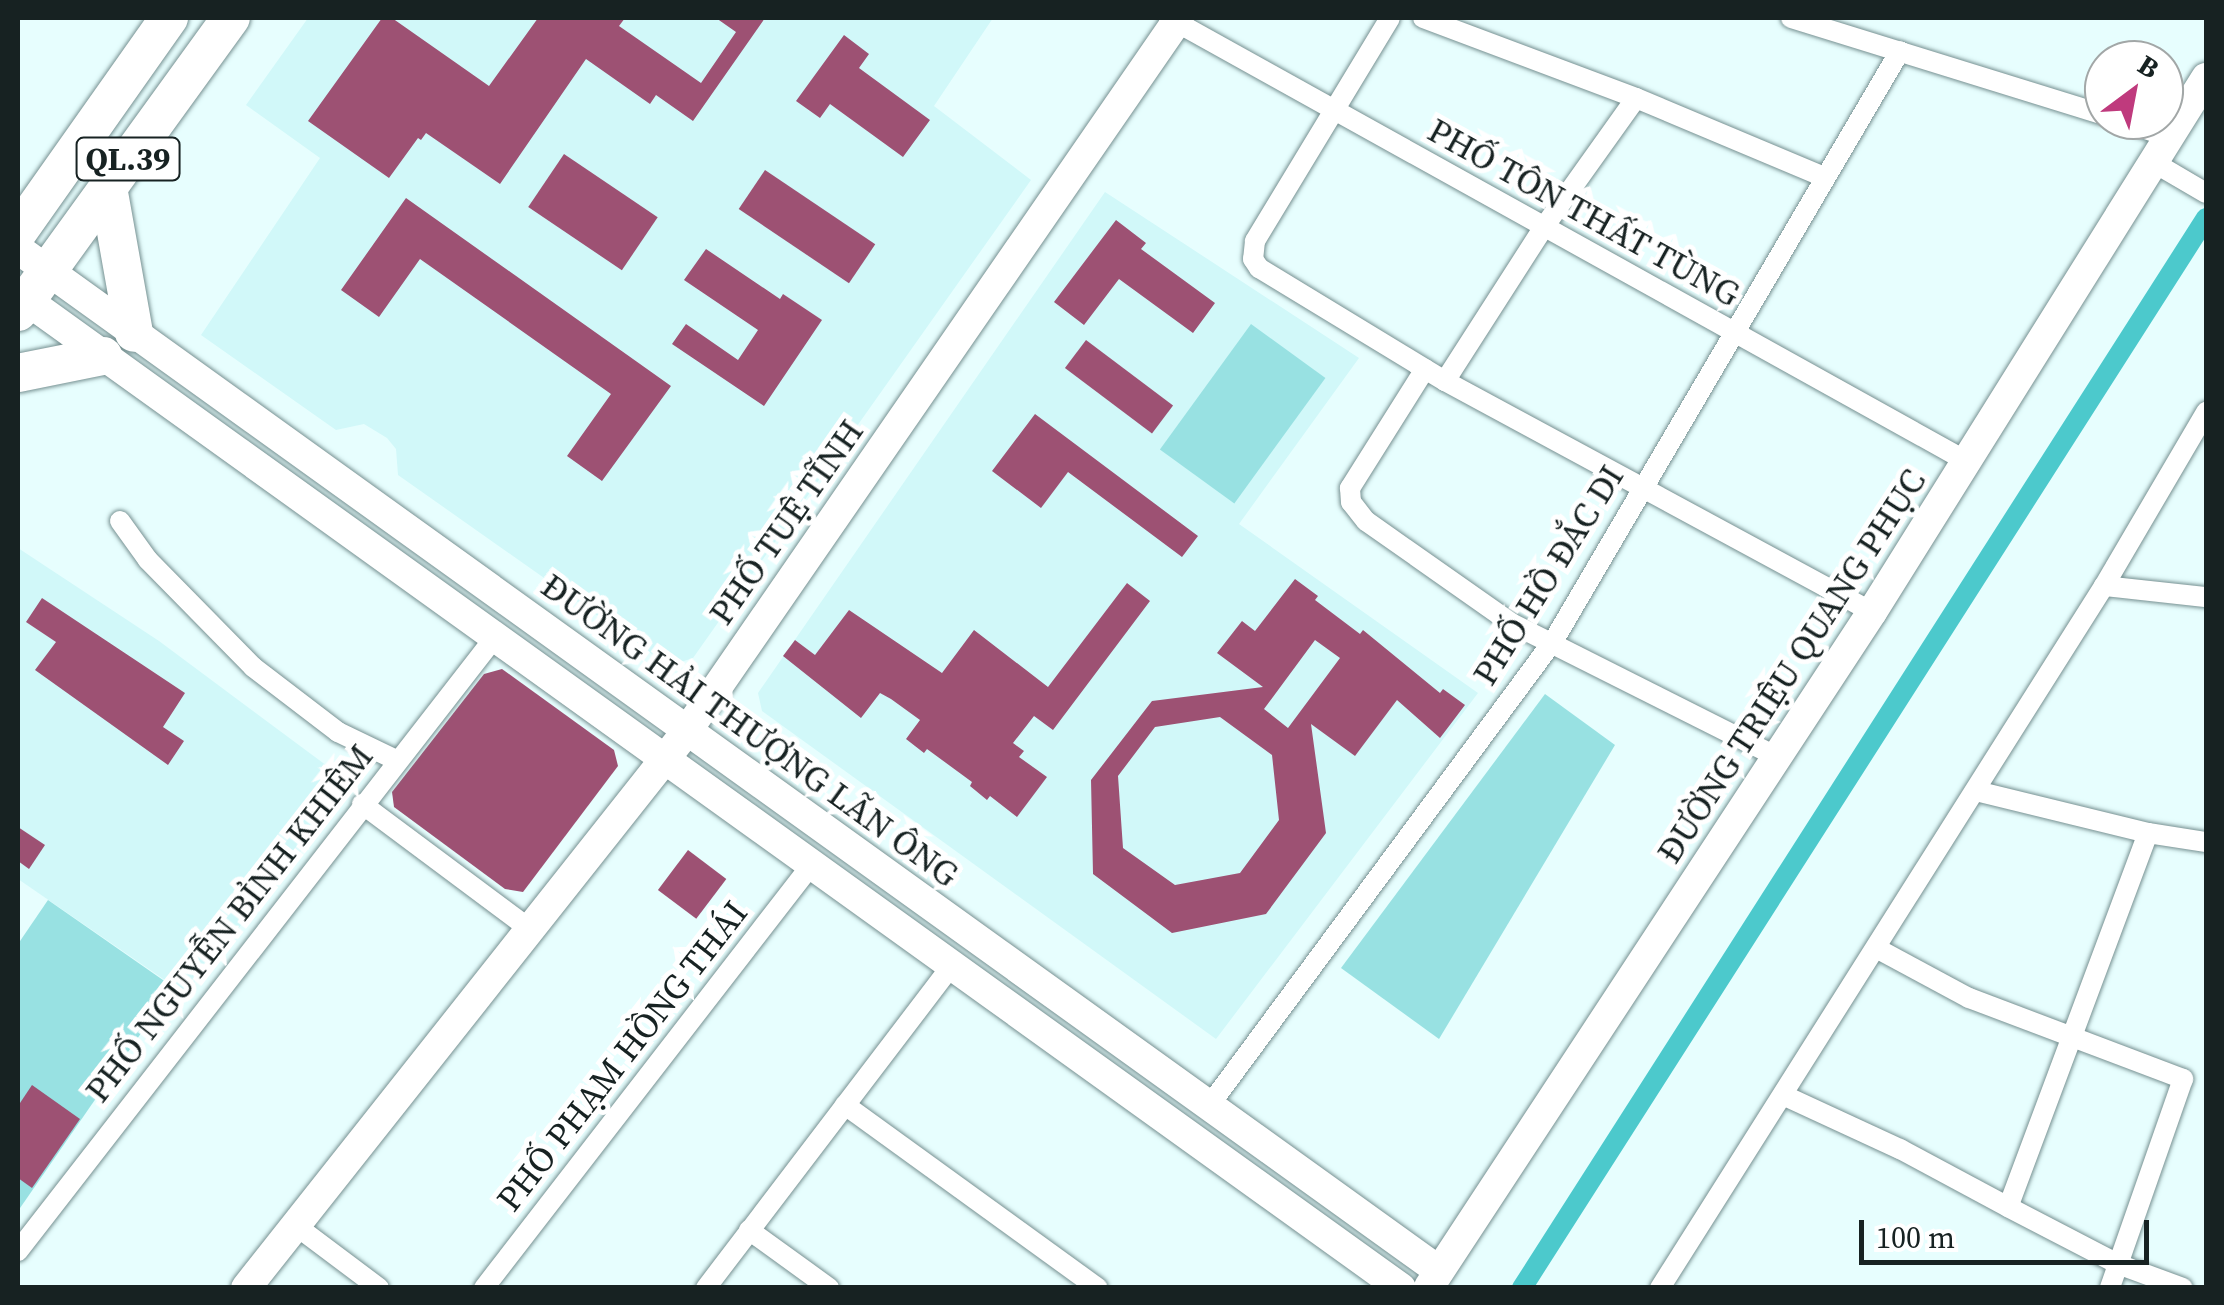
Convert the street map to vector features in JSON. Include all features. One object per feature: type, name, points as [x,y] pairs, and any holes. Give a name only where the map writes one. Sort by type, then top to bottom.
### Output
[{"type":"highway","name":"QL.39","points":[[18,232],[170,18]]},
{"type":"highway","name":"QL.39","points":[[25,285],[108,187],[231,18]]},
{"type":"highway","points":[[18,182],[64,166]]},
{"type":"highway","points":[[108,187],[134,333]]},
{"type":"highway","points":[[18,373],[103,356]]},
{"type":"street","points":[[1390,18],[1255,242],[1253,260],[1259,268],[1445,381],[1872,612]]},
{"type":"street","points":[[1423,18],[1636,98],[1824,177]]},
{"type":"street","points":[[1791,18],[2084,109]]},
{"type":"street","name":"PHỐ TÔN THẤT TÙNG","points":[[1175,19],[1968,462]]},
{"type":"street","name":"PHỐ TUỆ TĨNH","points":[[246,1288],[687,731],[1175,19]]},
{"type":"street","name":"PHỐ HỒ ĐẮC DI","points":[[1209,1106],[1552,644],[1900,51]]},
{"type":"street","name":"ĐƯỜNG TRIỆU QUANG PHỤC","points":[[1434,1280],[1872,612],[2206,78]]},
{"type":"street","points":[[1445,381],[1544,227],[1636,98]]},
{"type":"street","points":[[2148,140],[2197,188]]},
{"type":"street","name":"ĐƯỜNG HẢI THƯỢNG LÃN ÔNG","points":[[25,285],[134,333],[1408,1249],[1434,1280]]},
{"type":"street","name":"ĐƯỜNG HẢI THƯỢNG LÃN ÔNG","points":[[25,285],[103,356],[1063,1044],[1391,1285]]},
{"type":"street","points":[[1425,369],[1350,488],[1351,502],[1366,521],[1511,623],[1778,757]]},
{"type":"street","points":[[1660,1288],[2104,586],[2206,412]]},
{"type":"street","points":[[332,520],[352,490]]},
{"type":"street","points":[[120,520],[148,560],[254,667],[338,732],[396,760]]},
{"type":"street","points":[[2104,586],[2206,596]]},
{"type":"street","name":"PHỐ NGUYỄN BỈNH KHIÊM","points":[[18,1252],[495,637]]},
{"type":"street","points":[[1976,791],[2148,833],[2206,842]]},
{"type":"street","points":[[362,804],[530,929]]},
{"type":"street","points":[[2008,1207],[2148,833]]},
{"type":"street","name":"PHỐ PHẠM HỒNG THÁI","points":[[484,1288],[812,864]]},
{"type":"street","points":[[1876,948],[1969,998],[2183,1079],[2110,1288]]},
{"type":"street","points":[[706,1288],[952,965]]},
{"type":"street","points":[[1063,1044],[1084,1016]]},
{"type":"street","points":[[1782,1095],[1900,1149],[2118,1264],[2183,1288]]},
{"type":"street","points":[[845,1105],[1098,1288]]},
{"type":"street","points":[[295,1225],[379,1288]]},
{"type":"street","points":[[749,1230],[830,1288]]},
{"type":"street","points":[[1391,1285],[1408,1249]]},
{"type":"shaded area","points":[[308,18],[993,18],[934,106],[1031,180],[693,658],[669,666],[398,475],[396,449],[387,438],[364,424],[336,430],[201,335],[320,158],[246,105]]},
{"type":"shaded area","points":[[1105,192],[1359,358],[1239,524],[1478,693],[1216,1039],[762,711],[758,693]]},
{"type":"shaded area","points":[[1251,324],[1325,378],[1234,503],[1160,449]]},
{"type":"shaded area","points":[[18,548],[159,641],[354,786],[185,994],[18,879]]},
{"type":"shaded area","points":[[1545,694],[1615,745],[1439,1039],[1341,968]]},
{"type":"shaded area","points":[[48,900],[173,987],[18,1211],[18,944]]},
{"type":"building","points":[[382,18],[392,18],[489,86],[538,18],[625,18],[619,26],[701,83],[736,32],[716,18],[765,18],[693,121],[656,95],[650,104],[586,59],[500,184],[426,133],[421,140],[418,138],[389,178],[308,121]]},
{"type":"building","points":[[844,35],[869,54],[859,68],[930,120],[903,157],[830,104],[820,118],[796,101]]},
{"type":"building","points":[[564,154],[658,217],[622,270],[528,207]]},
{"type":"building","points":[[765,170],[875,244],[849,283],[739,209]]},
{"type":"building","points":[[406,198],[671,386],[602,481],[567,456],[611,394],[420,259],[379,317],[341,290]]},
{"type":"building","points":[[1116,220],[1146,243],[1141,249],[1215,303],[1193,333],[1119,279],[1084,325],[1054,302]]},
{"type":"building","points":[[706,249],[780,299],[783,294],[822,320],[764,406],[672,344],[686,324],[738,360],[758,330],[684,280]]},
{"type":"building","points":[[1086,340],[1173,406],[1152,434],[1065,368]]},
{"type":"building","points":[[1035,414],[1198,536],[1182,557],[1068,472],[1041,508],[992,471]]},
{"type":"building","points":[[1295,579],[1318,596],[1315,600],[1360,634],[1363,630],[1440,693],[1443,689],[1465,705],[1440,738],[1397,700],[1355,756],[1311,724],[1326,833],[1266,914],[1172,933],[1093,874],[1091,780],[1152,701],[1263,687],[1217,653],[1242,621],[1255,631]],"holes":[[[1315,640],[1340,658],[1288,728],[1264,709]],[[1220,717],[1272,755],[1279,820],[1240,873],[1175,885],[1123,848],[1118,776],[1155,727]]]},
{"type":"building","points":[[1127,583],[1150,601],[1053,730],[1034,716],[1013,743],[1024,751],[1019,757],[1047,777],[1017,817],[990,796],[987,800],[970,786],[972,782],[927,749],[924,753],[906,739],[920,720],[891,699],[880,693],[861,718],[783,656],[795,640],[815,655],[849,610],[942,673],[974,630],[1048,687]]},
{"type":"building","points":[[42,598],[185,693],[163,727],[184,741],[168,765],[35,670],[56,642],[26,622]]},
{"type":"building","points":[[502,669],[614,750],[618,766],[523,892],[505,889],[394,807],[392,792],[484,674]]},
{"type":"building","points":[[18,827],[45,845],[29,869],[18,861]]},
{"type":"building","points":[[688,850],[726,879],[696,919],[658,890]]},
{"type":"building","points":[[32,1085],[80,1119],[32,1188],[18,1178],[18,1106]]},
{"type":"waterway","points":[[1522,1288],[2206,218]]}]
